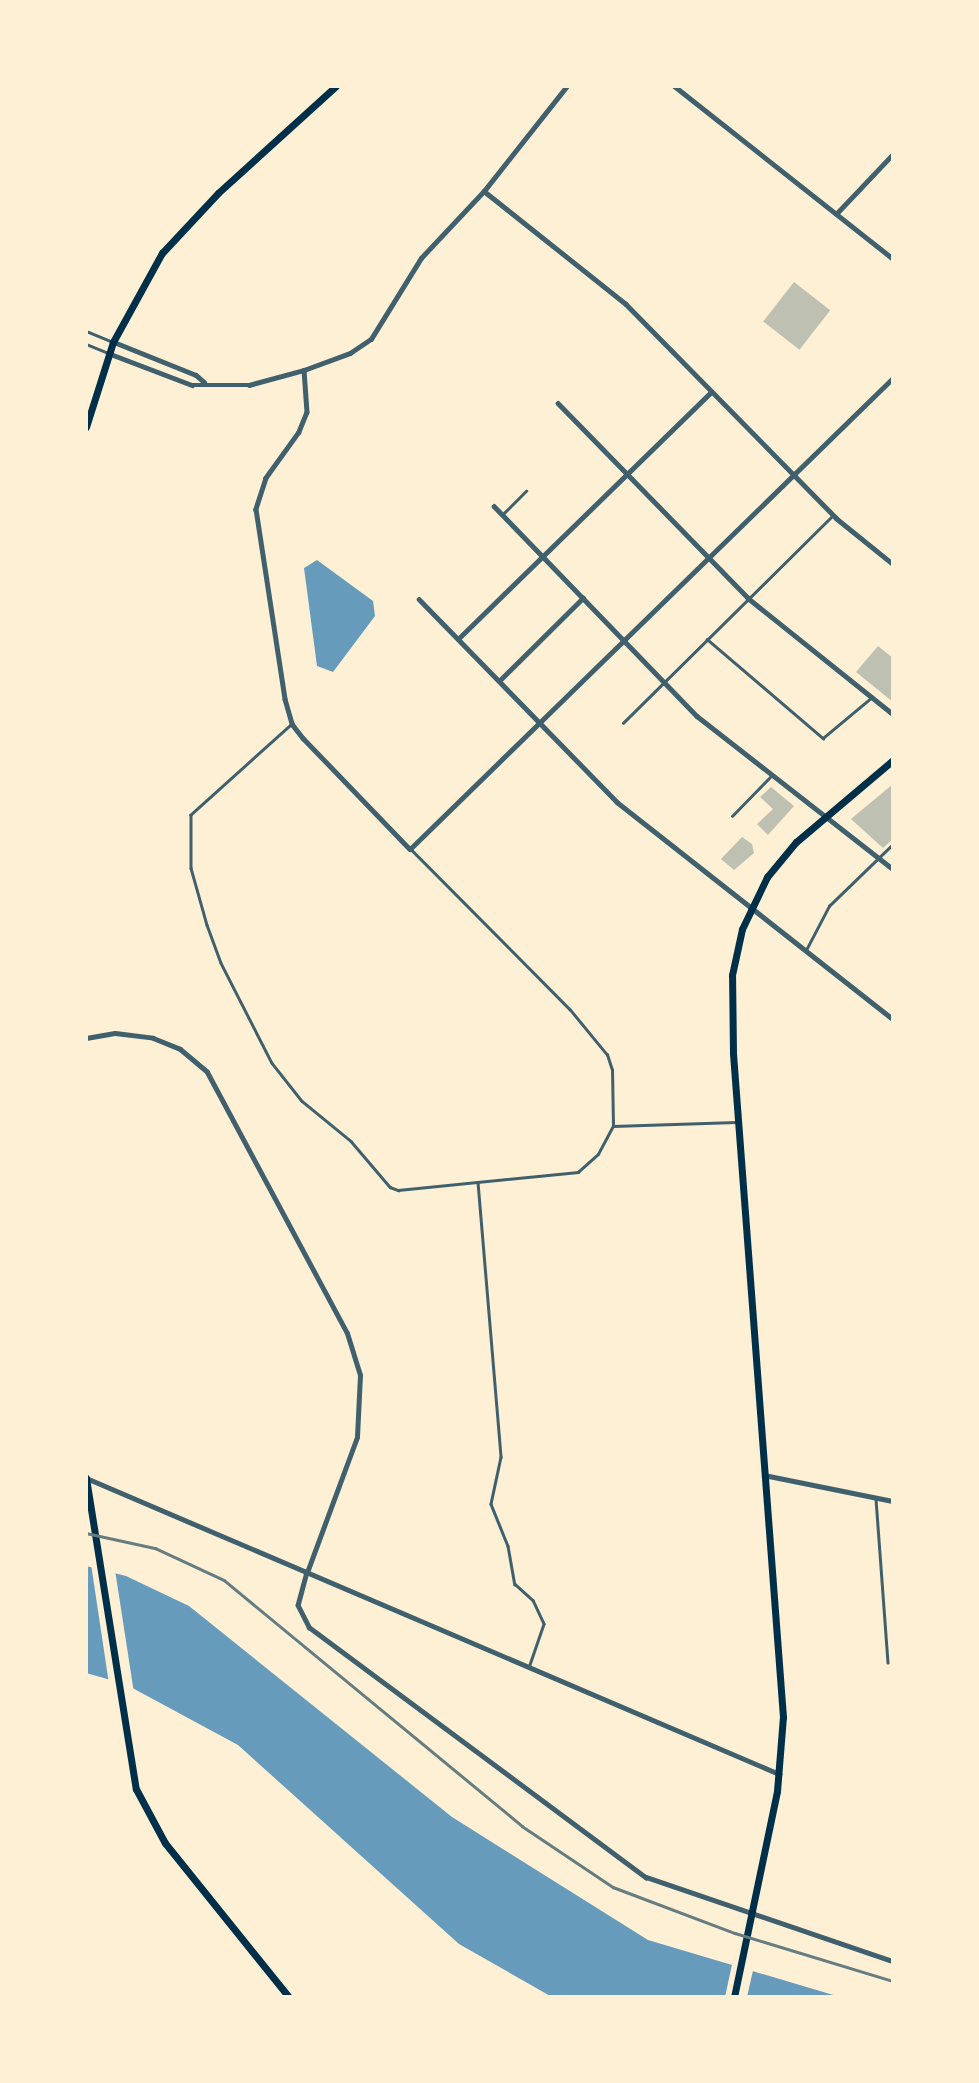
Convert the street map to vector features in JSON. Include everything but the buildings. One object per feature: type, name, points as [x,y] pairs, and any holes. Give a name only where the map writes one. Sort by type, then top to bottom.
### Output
[{"type":"main road","points":[[86,426],[108,353],[144,279],[187,224],[336,86]]},
{"type":"main road","points":[[734,1997],[779,1774],[781,1667],[764,1475],[730,992],[736,952],[751,906],[781,859],[893,760]]},
{"type":"main road","points":[[86,1478],[136,1789],[165,1843],[289,1997]]},
{"type":"street","points":[[108,353],[192,385],[204,382],[249,384],[304,370],[351,353],[371,339],[421,258],[484,191],[567,86]]},
{"type":"street","points":[[674,86],[893,259]]},
{"type":"street","points":[[836,214],[893,154]]},
{"type":"street","points":[[484,191],[626,304],[833,515],[893,564]]},
{"type":"street","points":[[113,342],[196,375],[204,382]]},
{"type":"street","points":[[304,370],[307,412],[299,432],[266,478],[256,509],[292,724],[410,849],[893,378]]},
{"type":"street","points":[[458,639],[711,392]]},
{"type":"street","points":[[558,403],[748,598],[893,714]]},
{"type":"street","points":[[494,506],[697,716],[893,869]]},
{"type":"street","points":[[499,681],[583,598]]},
{"type":"street","points":[[419,599],[617,802],[893,1019]]},
{"type":"street","points":[[86,1038],[116,1033],[153,1038],[180,1049],[207,1072],[347,1333],[360,1375],[356,1437],[307,1572],[298,1605],[309,1627],[646,1877],[893,1961]]},
{"type":"street","points":[[764,1475],[893,1501]]},
{"type":"street","points":[[86,1478],[779,1774]]},
{"type":"lane","points":[[86,331],[113,342]]},
{"type":"lane","points":[[86,344],[108,353]]},
{"type":"lane","points":[[502,515],[526,491]]},
{"type":"lane","points":[[623,723],[833,515]]},
{"type":"lane","points":[[707,639],[823,738],[872,697]]},
{"type":"lane","points":[[292,724],[191,815],[191,868],[221,963],[256,1037],[287,1084],[351,1141],[390,1187],[578,1172],[598,1154],[613,1126],[612,1070],[598,1040],[410,849]]},
{"type":"lane","points":[[732,816],[772,775]]},
{"type":"lane","points":[[806,950],[829,906],[893,844]]},
{"type":"lane","points":[[613,1126],[738,1122]]},
{"type":"lane","points":[[478,1182],[501,1457],[491,1508],[508,1546],[515,1584],[533,1600],[544,1624],[528,1668]]},
{"type":"lane","points":[[876,1497],[888,1663]]},
{"type":"water","points":[[317,560],[373,601],[375,616],[333,672],[317,666],[304,568]]},
{"type":"water","points":[[86,1566],[126,1576],[189,1606],[452,1817],[648,1940],[840,1997],[552,1997],[459,1944],[238,1745],[125,1684],[86,1673]]},
{"type":"pier","points":[[91,1564],[115,1570],[134,1693],[109,1684]]},
{"type":"pier","points":[[733,1960],[754,1966],[747,1997],[725,1997]]},
{"type":"railway","points":[[86,1533],[155,1548],[224,1580],[522,1826],[613,1887],[735,1933],[893,1981]]}]
